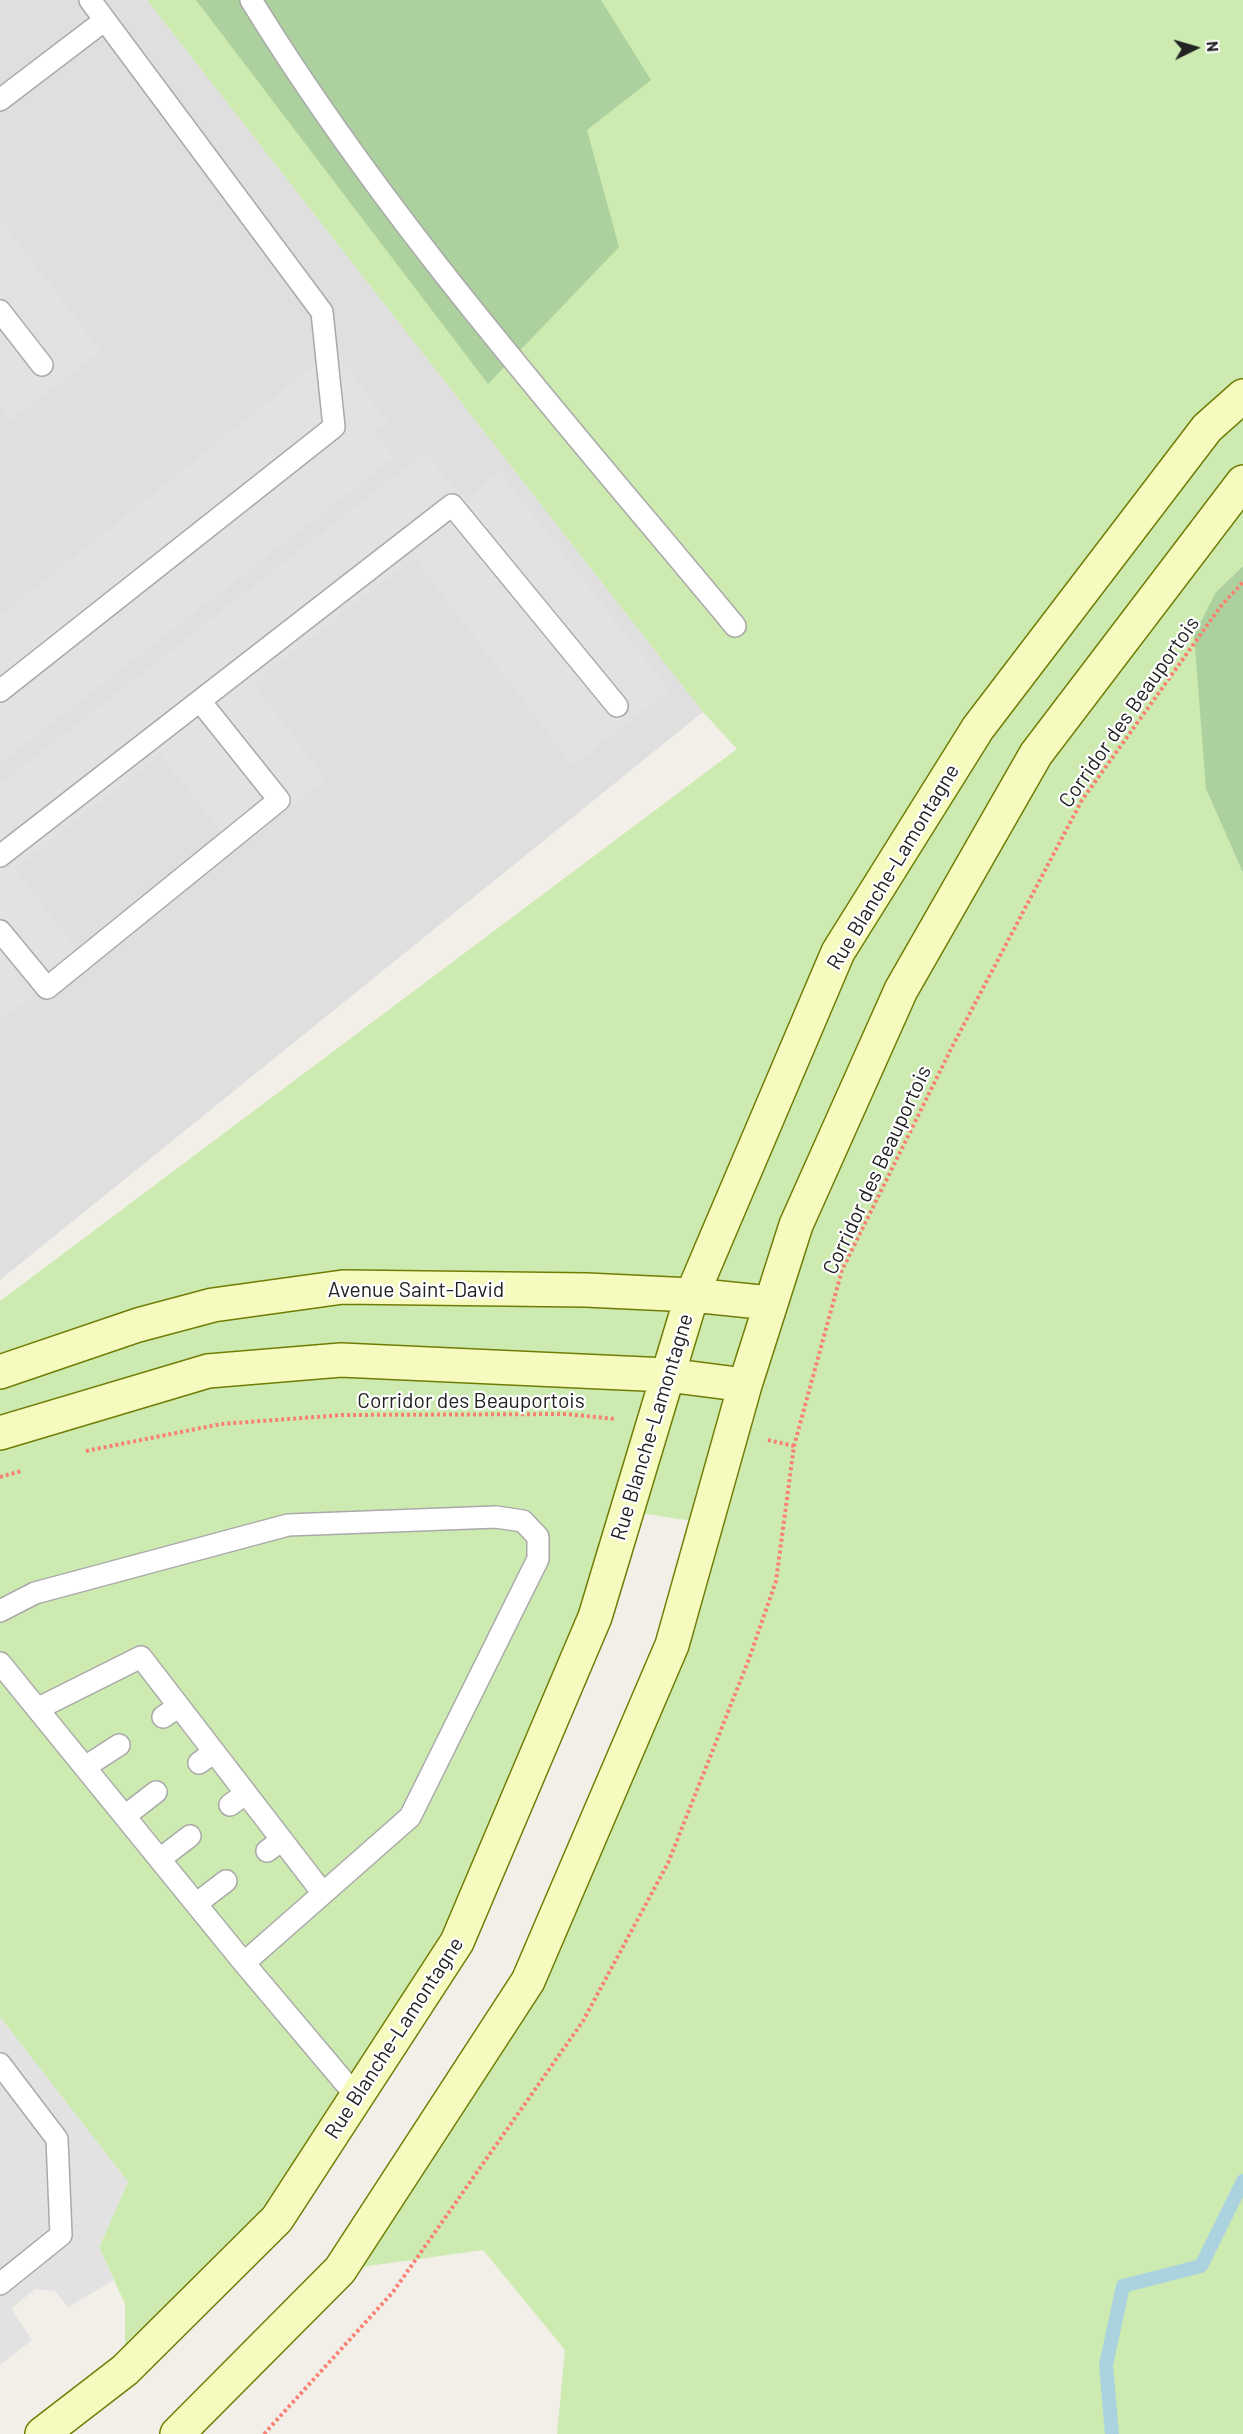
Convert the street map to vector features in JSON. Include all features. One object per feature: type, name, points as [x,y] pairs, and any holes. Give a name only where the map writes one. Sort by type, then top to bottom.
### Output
[{"type":"street","name":"Rue Blanche-Lamontagne","points":[[42,2434],[125,2370],[277,2219],[457,1942],[595,1617],[692,1294],[838,952],[978,728],[1207,428],[1243,396]]},
{"type":"street","points":[[177,2434],[340,2270],[528,1981],[672,1645],[745,1385],[796,1224],[901,990],[1036,754],[1243,482]]},
{"type":"street","name":"Avenue Saint-David","points":[[0,1372],[138,1325],[213,1305],[343,1287],[586,1290],[692,1294],[770,1303]]},
{"type":"street","points":[[0,1433],[208,1371],[341,1360],[666,1375],[745,1385]]},
{"type":"lane","points":[[0,691],[334,427],[322,312],[90,0]]},
{"type":"lane","points":[[251,0],[291,66],[436,266],[735,626]]},
{"type":"lane","points":[[0,100],[105,20]]},
{"type":"lane","points":[[0,311],[42,365]]},
{"type":"lane","points":[[0,856],[452,505],[617,706]]},
{"type":"lane","points":[[0,931],[47,988],[279,800],[200,700]]},
{"type":"lane","points":[[0,1611],[35,1593],[288,1525],[496,1517],[523,1521],[537,1537],[538,1559],[410,1817],[322,1892],[244,1963]]},
{"type":"lane","points":[[37,1708],[141,1657],[171,1712],[238,1799],[274,1845],[322,1892]]},
{"type":"lane","points":[[0,1663],[244,1963],[357,2097]]},
{"type":"lane","points":[[85,1767],[118,1745]]},
{"type":"lane","points":[[125,1816],[156,1792]]},
{"type":"lane","points":[[160,1859],[189,1836]]},
{"type":"lane","points":[[196,1904],[226,1881]]},
{"type":"lane","points":[[0,2064],[57,2139],[61,2235],[0,2284]]},
{"type":"path","name":"Corridor des Beauportois","points":[[264,2434],[393,2292],[583,2022],[663,1874],[749,1659],[776,1581],[794,1446],[842,1270],[956,1039],[1082,800],[1221,606],[1243,582]]},
{"type":"path","name":"Corridor des Beauportois","points":[[84,1451],[221,1425],[342,1415],[566,1414],[652,1424]]},
{"type":"path","points":[[732,1433],[794,1446]]},
{"type":"path","points":[[0,1478],[31,1467]]},
{"type":"shaded area","points":[[0,0],[147,0],[703,712],[0,1280]]},
{"type":"shaded area","points":[[0,219],[101,351],[10,421],[0,408]]},
{"type":"shaded area","points":[[334,349],[388,422],[373,432],[395,457],[0,764],[0,616]]},
{"type":"shaded area","points":[[425,452],[466,500],[499,471],[669,690],[573,766],[414,558],[253,684],[326,779],[235,850],[161,755],[15,869],[83,957],[0,1021],[0,784]]},
{"type":"shaded area","points":[[0,2017],[128,2182],[99,2247],[114,2280],[68,2307],[55,2291],[35,2289],[11,2309],[32,2340],[0,2365]]},
{"type":"green space","points":[[147,0],[1243,0],[1243,566],[1216,592],[1206,789],[1243,873],[1243,2434],[557,2434],[565,2350],[483,2250],[340,2270],[528,1981],[706,1523],[626,1511],[457,1942],[277,2219],[125,2370],[125,2304],[99,2247],[128,2182],[0,2017],[0,1301],[737,749],[703,712]]},
{"type":"green space","points":[[196,0],[601,0],[651,80],[587,130],[619,247],[488,384]]},
{"type":"green space","points":[[1243,566],[1243,873],[1206,789],[1194,635],[1216,592]]},
{"type":"waterway","points":[[1112,2434],[1106,2365],[1123,2286],[1201,2266],[1243,2181]]}]
